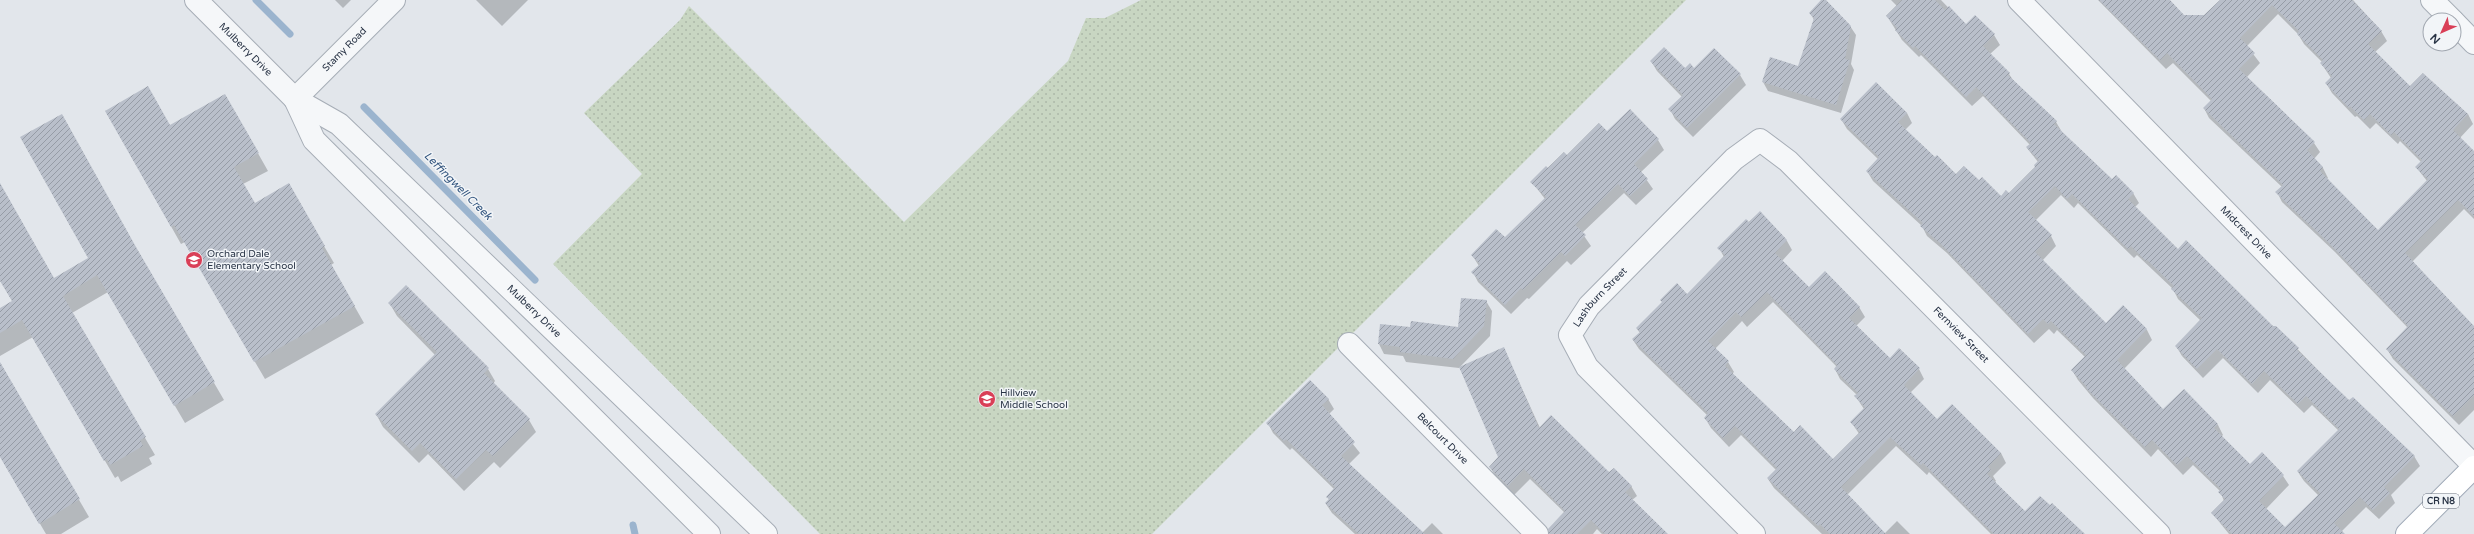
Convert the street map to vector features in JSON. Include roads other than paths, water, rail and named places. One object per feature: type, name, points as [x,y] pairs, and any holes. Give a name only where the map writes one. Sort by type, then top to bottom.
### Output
[{"type":"main road","name":"CR N8","points":[[2407,534],[2474,467]]},
{"type":"street","name":"Mulberry Drive","points":[[196,0],[294,99],[339,124],[766,534]]},
{"type":"street","name":"Stamy Road","points":[[294,99],[394,0]]},
{"type":"street","name":"Midcrest Drive","points":[[2019,0],[2474,467]]},
{"type":"street","points":[[2432,0],[2444,12]]},
{"type":"street","points":[[2462,30],[2474,42]]},
{"type":"street","name":"Mulberry Drive","points":[[294,99],[314,140],[709,534]]},
{"type":"street","name":"Lashburn Street","points":[[1754,534],[1587,368],[1570,335],[1589,306],[1734,159],[1760,140]]},
{"type":"street","name":"Fernview Street","points":[[1760,140],[1788,160],[2159,534]]},
{"type":"street","name":"Belcourt Drive","points":[[1349,344],[1537,534]]},
{"type":"waterway","name":"Leffingwell Creek","points":[[256,0],[290,34]]},
{"type":"waterway","name":"Leffingwell Creek","points":[[364,107],[535,280]]},
{"type":"waterway","name":"Leffingwell Creek","points":[[633,525],[635,534]]},
{"type":"place","name":"Orchard Dale Elementary School","points":[[194,260]]},
{"type":"place","name":"Hillview Middle School","points":[[987,399]]}]
